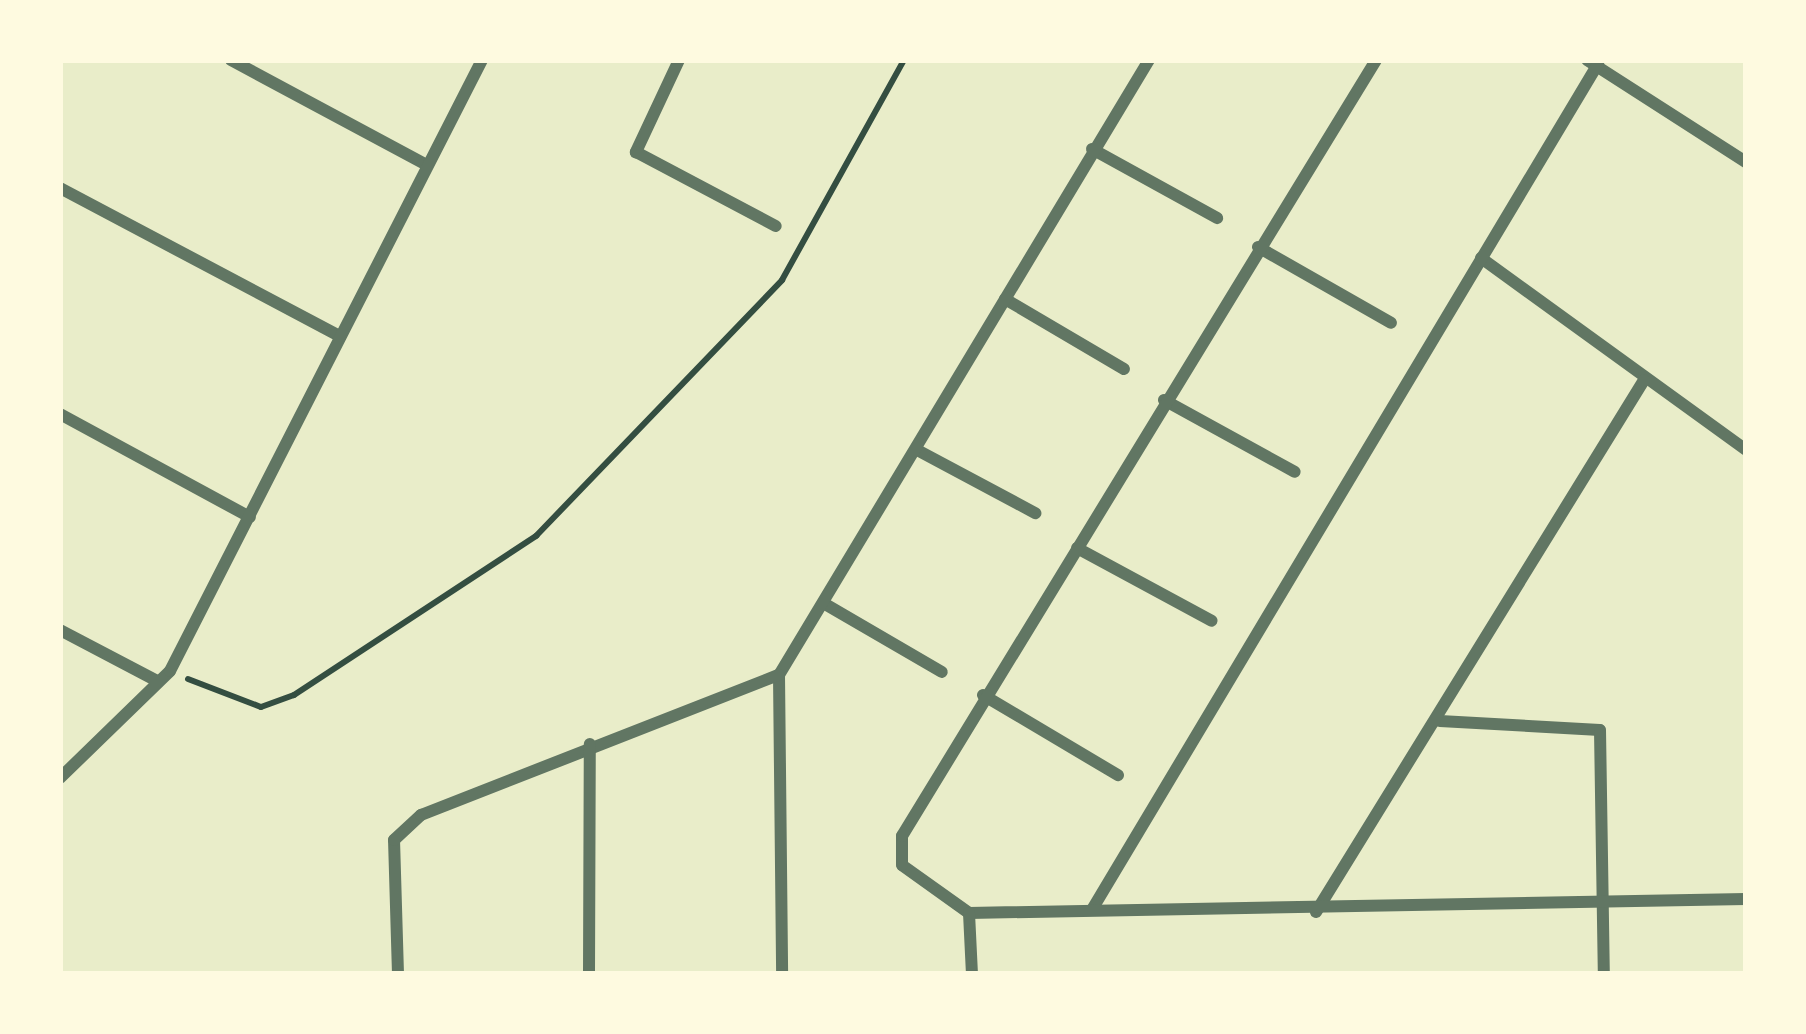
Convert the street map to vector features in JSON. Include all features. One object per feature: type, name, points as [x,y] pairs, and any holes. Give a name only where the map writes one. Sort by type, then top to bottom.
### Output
[{"type":"street","points":[[231,60],[425,164]]},
{"type":"street","points":[[60,778],[170,671],[482,60]]},
{"type":"street","points":[[679,60],[636,152],[776,226]]},
{"type":"street","points":[[782,974],[779,675],[919,451],[1092,149],[1149,60]]},
{"type":"street","points":[[1376,60],[983,695],[902,836],[902,865],[969,913],[1093,908],[1316,912],[1746,899]]},
{"type":"street","points":[[1093,908],[1593,62],[1746,162]]},
{"type":"street","points":[[1092,149],[1217,218]]},
{"type":"street","points":[[60,188],[340,336]]},
{"type":"street","points":[[1258,247],[1391,323]]},
{"type":"street","points":[[1481,258],[1746,450]]},
{"type":"street","points":[[1005,299],[1124,369]]},
{"type":"street","points":[[1316,912],[1440,721],[1644,380]]},
{"type":"street","points":[[1164,400],[1294,472]]},
{"type":"street","points":[[60,414],[250,517]]},
{"type":"street","points":[[919,451],[1035,513]]},
{"type":"street","points":[[1076,548],[1212,621]]},
{"type":"street","points":[[825,604],[942,672]]},
{"type":"street","points":[[60,630],[158,681]]},
{"type":"street","points":[[398,974],[394,840],[421,815],[590,744],[779,675]]},
{"type":"street","points":[[983,695],[1118,775]]},
{"type":"street","points":[[1440,721],[1593,725],[1604,740],[1604,974]]},
{"type":"street","points":[[589,974],[590,744]]},
{"type":"street","points":[[969,913],[972,974]]},
{"type":"path","points":[[170,671],[261,707],[294,695],[536,536],[782,280],[904,60]]}]
